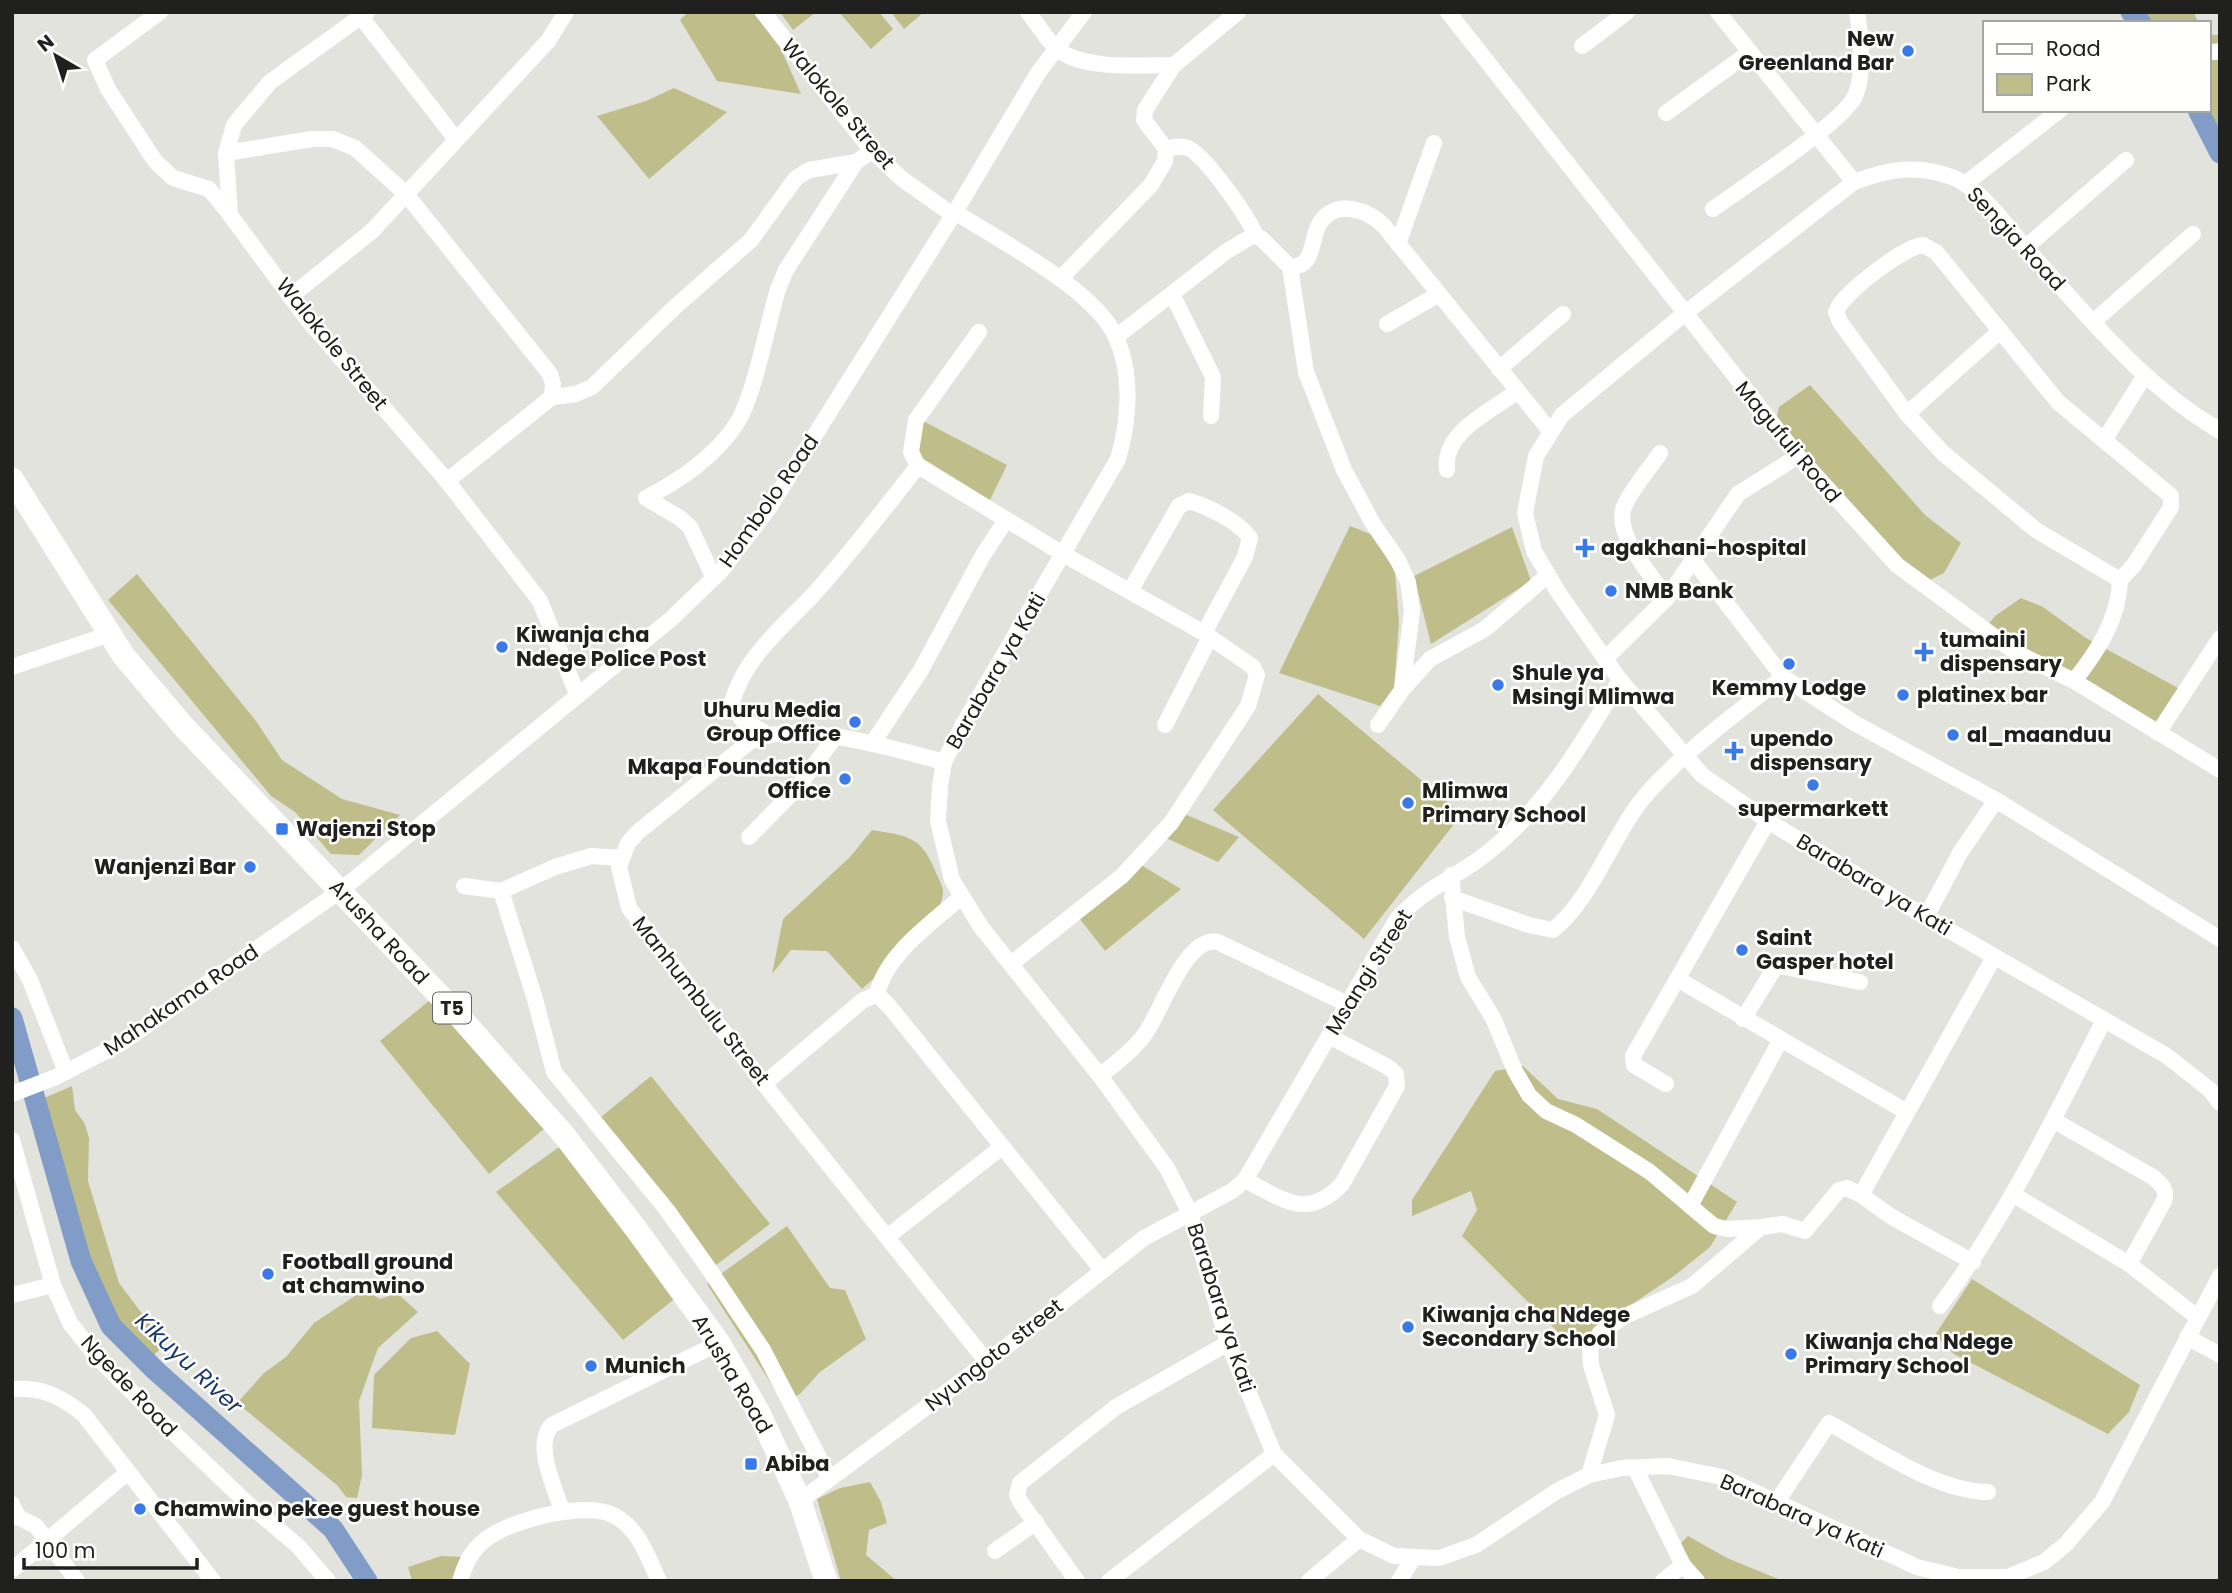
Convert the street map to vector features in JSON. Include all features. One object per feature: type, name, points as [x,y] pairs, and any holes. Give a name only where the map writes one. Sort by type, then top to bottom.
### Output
[{"type":"highway","name":"Arusha Road","points":[[13,482],[123,655],[183,726],[459,1016],[564,1135],[719,1343],[760,1415],[800,1501],[826,1581]]},
{"type":"street","name":"Walokole Street","points":[[160,12],[95,60],[108,89],[155,161],[173,178],[209,189],[290,297],[447,481],[540,601],[576,694]]},
{"type":"street","points":[[290,297],[351,251],[548,41],[566,12]]},
{"type":"street","name":"Walokole Street","points":[[763,12],[872,152],[902,179],[954,214]]},
{"type":"street","points":[[1028,12],[1056,48],[1071,57],[1098,63],[1174,65]]},
{"type":"street","name":"Hombolo Road","points":[[340,891],[576,694],[671,619],[714,578],[769,508],[1056,48],[1084,12]]},
{"type":"street","points":[[1060,279],[1151,185],[1165,161],[1166,149],[1144,120],[1145,110],[1174,65],[1238,12]]},
{"type":"street","name":"Magufuli Road","points":[[1448,12],[1798,456],[1897,565],[2015,652],[2074,681],[2220,771]]},
{"type":"street","points":[[1582,46],[1628,12]]},
{"type":"street","points":[[1718,12],[1854,182]]},
{"type":"street","points":[[1713,209],[1845,111],[1858,89],[1857,12]]},
{"type":"street","points":[[230,215],[226,153],[234,125],[270,82],[364,14],[455,138]]},
{"type":"street","points":[[1667,113],[1750,52]]},
{"type":"street","points":[[1965,184],[2057,112]]},
{"type":"street","points":[[226,153],[312,139],[333,139],[355,148],[370,159],[406,194],[532,348],[550,374],[553,384],[552,397]]},
{"type":"street","points":[[1398,244],[1434,143]]},
{"type":"street","points":[[1166,149],[1182,147],[1196,154],[1249,219],[1256,236],[1290,267],[1306,372],[1344,470],[1373,524],[1398,559],[1408,582],[1412,611],[1402,690]]},
{"type":"street","points":[[447,481],[552,397],[576,394],[592,387],[676,306],[751,240],[796,178],[809,170],[856,162],[872,152]]},
{"type":"street","points":[[2025,247],[2126,160]]},
{"type":"street","points":[[714,578],[690,527],[646,498],[676,482],[704,459],[724,441],[739,421],[778,289],[812,228],[856,162]]},
{"type":"street","name":"Sengia Road","points":[[1684,314],[1854,182],[1887,170],[1917,167],[1965,184],[2144,377],[2182,409],[2220,431]]},
{"type":"street","points":[[1290,267],[1304,264],[1310,255],[1320,222],[1331,212],[1362,210],[1374,215],[1551,432]]},
{"type":"street","name":"Barabara ya Kati","points":[[954,214],[1060,279],[1086,301],[1116,337],[1128,394],[1125,437],[1118,459],[944,762],[938,821],[946,863],[961,897],[1100,1076],[1167,1168],[1190,1213],[1228,1343],[1274,1454],[1359,1539],[1394,1556],[1438,1558],[1476,1545],[1557,1490],[1589,1475],[1668,1466],[1723,1478],[1917,1567],[1958,1577],[2010,1579],[2044,1562],[2087,1523],[2102,1502],[2220,1276]]},
{"type":"street","points":[[2093,322],[2193,234]]},
{"type":"street","points":[[1116,337],[1227,251],[1256,236]]},
{"type":"street","points":[[2074,681],[2103,639],[2119,596],[2120,580],[2134,565],[2172,501],[2167,491],[2058,402],[1936,252],[1923,245],[1907,249],[1842,299],[1836,312],[1840,323],[1907,414],[1943,453],[2036,530],[2120,580]]},
{"type":"street","points":[[1172,294],[1213,377],[1211,416]]},
{"type":"street","points":[[1387,324],[1439,294]]},
{"type":"street","points":[[1499,369],[1563,314]]},
{"type":"street","name":"Barabara ya Kati","points":[[1684,314],[1593,386],[1562,415],[1536,456],[1525,513],[1534,551],[1605,659],[1684,758],[1702,775],[1768,821],[1926,917],[2167,1056],[2210,1090],[2220,1103]]},
{"type":"street","points":[[979,332],[916,420],[911,452],[918,466],[1063,554],[1207,635],[1253,667],[1257,675],[1248,706],[1171,823],[1122,876],[1011,964]]},
{"type":"street","points":[[1907,414],[1999,332]]},
{"type":"street","points":[[2105,439],[2144,377]]},
{"type":"street","points":[[1447,470],[1447,452],[1459,435],[1518,391]]},
{"type":"street","points":[[1660,453],[1624,507],[1621,519],[1633,550],[1667,598]]},
{"type":"street","points":[[1605,659],[1667,598],[1738,494],[1798,456]]},
{"type":"street","points":[[918,466],[813,595],[763,644],[737,684],[731,706],[742,719],[765,733],[835,737],[944,762]]},
{"type":"street","points":[[1130,591],[1179,506],[1189,501],[1202,505],[1244,530],[1250,538],[1245,557],[1165,724]]},
{"type":"street","points":[[872,744],[921,670],[983,555],[1006,520]]},
{"type":"street","points":[[1694,561],[1783,677],[1856,724],[1996,800],[2220,939]]},
{"type":"street","points":[[1378,725],[1402,690],[1430,659],[1485,629],[1548,575]]},
{"type":"street","points":[[12,667],[110,634]]},
{"type":"street","points":[[2158,733],[2220,638]]},
{"type":"street","points":[[1452,898],[1529,925],[1553,930],[1569,917],[1611,845],[1650,790],[1684,758],[1783,677]]},
{"type":"street","name":"Msangi Street","points":[[1190,1213],[1232,1191],[1245,1180],[1397,919],[1414,900],[1485,855],[1536,807],[1620,680]]},
{"type":"street","points":[[464,886],[501,891],[555,867],[590,856],[622,858],[628,843],[638,832],[748,743],[765,733]]},
{"type":"street","points":[[749,837],[803,781],[835,737]]},
{"type":"street","points":[[1926,917],[1960,853],[1996,800]]},
{"type":"street","points":[[1666,1084],[1632,1062],[1768,821]]},
{"type":"street","name":"Manhumbulu Street","points":[[622,858],[619,867],[629,908],[764,1084],[986,1362]]},
{"type":"street","points":[[1451,875],[1457,937],[1468,977],[1493,1018],[1515,1071],[1529,1095],[1546,1111],[1576,1125],[1650,1172],[1714,1226],[1727,1229],[1782,1224],[1805,1231],[1839,1191],[1847,1188],[1892,1217],[1973,1262]]},
{"type":"street","name":"Mahakama Road","points":[[12,1094],[61,1075],[120,1044],[340,891]]},
{"type":"street","points":[[501,891],[536,999],[554,1072],[667,1210],[709,1269],[763,1350],[830,1479]]},
{"type":"street","points":[[877,994],[880,978],[908,945],[961,897]]},
{"type":"street","points":[[1100,1076],[1140,1041],[1182,966],[1196,946],[1204,941],[1217,942],[1347,1004]]},
{"type":"street","points":[[12,948],[30,980],[61,1075]]},
{"type":"street","points":[[1861,1195],[1905,1111],[1994,957]]},
{"type":"street","points":[[1743,1019],[1774,969],[1780,966],[1860,982]]},
{"type":"street","points":[[1679,980],[1780,1041],[1905,1111]]},
{"type":"street","points":[[764,1084],[862,1000],[877,994]]},
{"type":"street","points":[[877,994],[890,1006],[1102,1270]]},
{"type":"street","points":[[1940,1306],[1973,1262],[2014,1195],[2104,1020]]},
{"type":"street","points":[[1245,1180],[1289,1203],[1311,1206],[1331,1196],[1342,1184],[1397,1086],[1396,1074],[1388,1067],[1329,1036]]},
{"type":"street","points":[[1690,1206],[1780,1041]]},
{"type":"street","points":[[2053,1120],[2153,1177],[2163,1187],[2166,1194],[2164,1201],[2129,1264]]},
{"type":"street","name":"Ngede Road","points":[[12,1140],[18,1186],[53,1285],[70,1323],[96,1356],[217,1475],[298,1546],[328,1581]]},
{"type":"street","points":[[887,1237],[1002,1147]]},
{"type":"street","points":[[2014,1195],[2129,1264],[2197,1317]]},
{"type":"street","name":"Nyungoto street","points":[[800,1501],[986,1362],[1144,1238],[1190,1213]]},
{"type":"street","points":[[1589,1475],[1607,1415],[1591,1365],[1590,1347],[1593,1340],[1623,1317],[1692,1286],[1761,1227]]},
{"type":"street","points":[[12,1295],[53,1285]]},
{"type":"street","points":[[2187,1337],[2220,1355]]},
{"type":"street","points":[[562,1511],[544,1448],[545,1432],[552,1425],[719,1343]]},
{"type":"street","points":[[1077,1581],[1017,1495],[1020,1483],[1116,1407],[1228,1343]]},
{"type":"street","points":[[12,1389],[48,1391],[66,1399],[84,1415],[213,1581]]},
{"type":"street","points":[[1776,1503],[1829,1423],[1943,1483],[1972,1492],[1988,1492]]},
{"type":"street","points":[[1109,1581],[1274,1454]]},
{"type":"street","points":[[1635,1468],[1683,1565],[1697,1581]]},
{"type":"street","points":[[12,1570],[128,1472]]},
{"type":"street","points":[[12,1504],[18,1517],[36,1526],[77,1581]]},
{"type":"street","points":[[460,1581],[470,1556],[494,1533],[562,1511],[603,1512],[625,1523],[635,1534],[659,1581]]},
{"type":"street","points":[[995,1551],[1035,1522]]},
{"type":"street","points":[[1309,1581],[1359,1539]]},
{"type":"street","points":[[1399,1581],[1414,1557]]},
{"type":"street","points":[[1663,1581],[1683,1565]]},
{"type":"street","points":[[1907,1581],[1917,1567]]},
{"type":"green space","points":[[688,12],[753,12],[781,49],[801,94],[717,81],[680,20]]},
{"type":"green space","points":[[780,12],[816,12],[793,30]]},
{"type":"green space","points":[[839,12],[879,12],[893,29],[871,49]]},
{"type":"green space","points":[[891,12],[924,12],[904,29]]},
{"type":"green space","points":[[2134,12],[2194,12],[2197,21],[2131,21]]},
{"type":"green space","points":[[2211,35],[2220,35],[2220,166],[2191,112],[2211,112]]},
{"type":"green space","points":[[674,88],[727,112],[649,179],[597,116],[646,101]]},
{"type":"green space","points":[[1810,385],[1925,515],[1961,543],[1944,573],[1928,581],[1905,564],[1776,421],[1779,407]]},
{"type":"green space","points":[[923,421],[1007,465],[990,500],[916,454]]},
{"type":"green space","points":[[1350,526],[1373,535],[1395,572],[1399,622],[1394,688],[1380,706],[1279,673]]},
{"type":"green space","points":[[1512,527],[1531,581],[1431,644],[1414,576]]},
{"type":"green space","points":[[137,574],[256,721],[282,760],[342,799],[400,815],[359,855],[331,854],[295,812],[271,796],[108,600]]},
{"type":"green space","points":[[2021,598],[2043,607],[2086,638],[2178,688],[2156,724],[1987,626],[1995,616]]},
{"type":"green space","points":[[1318,694],[1462,814],[1364,939],[1213,810]]},
{"type":"green space","points":[[1182,813],[1239,837],[1218,862],[1164,837]]},
{"type":"green space","points":[[872,830],[911,839],[924,850],[943,890],[934,916],[912,944],[862,989],[827,951],[791,950],[772,974],[783,919],[850,857]]},
{"type":"green space","points":[[1141,865],[1181,889],[1105,951],[1079,918]]},
{"type":"green space","points":[[435,996],[544,1129],[489,1174],[380,1041]]},
{"type":"green space","points":[[1523,1066],[1558,1099],[1597,1109],[1737,1202],[1710,1247],[1674,1276],[1571,1345],[1462,1236],[1477,1210],[1471,1191],[1412,1216],[1412,1200],[1495,1071]]},
{"type":"green space","points":[[651,1076],[770,1224],[715,1266],[601,1117]]},
{"type":"green space","points":[[72,1086],[75,1110],[85,1124],[89,1138],[88,1181],[119,1283],[165,1344],[149,1360],[110,1316],[79,1240],[44,1098]]},
{"type":"green space","points":[[562,1145],[677,1297],[623,1340],[496,1192]]},
{"type":"green space","points":[[787,1226],[830,1288],[845,1290],[866,1339],[820,1372],[800,1394],[783,1402],[707,1284]]},
{"type":"green space","points":[[1972,1279],[2140,1385],[2129,1412],[2108,1434],[1954,1354],[1935,1335]]},
{"type":"green space","points":[[364,1290],[380,1299],[397,1293],[418,1312],[378,1348],[359,1401],[362,1475],[357,1498],[346,1497],[338,1486],[237,1403],[264,1373],[286,1357],[314,1323]]},
{"type":"green space","points":[[437,1331],[470,1364],[455,1435],[372,1428],[374,1375],[411,1338]]},
{"type":"green space","points":[[870,1482],[881,1502],[887,1523],[869,1530],[866,1555],[897,1581],[841,1581],[817,1499],[840,1488]]},
{"type":"green space","points":[[1688,1536],[1727,1558],[1783,1581],[1705,1581],[1687,1562],[1678,1546]]},
{"type":"green space","points":[[441,1556],[462,1557],[454,1581],[412,1581],[408,1567]]},
{"type":"waterway","points":[[2131,12],[2139,21]]},
{"type":"waterway","points":[[2199,112],[2220,153]]},
{"type":"waterway","name":"Kikuyu River","points":[[12,1018],[81,1261],[111,1326],[155,1370],[333,1529],[367,1581]]},
{"type":"place","name":"New Greenland Bar","points":[[1908,51]]},
{"type":"place","name":"agakhani-hospital","points":[[1585,548]]},
{"type":"place","name":"NMB Bank","points":[[1611,591]]},
{"type":"place","name":"Kiwanja cha Ndege Police Post","points":[[502,647]]},
{"type":"place","name":"tumaini dispensary","points":[[1924,652]]},
{"type":"place","name":"Kemmy Lodge","points":[[1789,664]]},
{"type":"place","name":"Shule ya Msingi Mlimwa","points":[[1498,685]]},
{"type":"place","name":"platinex bar","points":[[1903,695]]},
{"type":"place","name":"Uhuru Media Group Office","points":[[855,722]]},
{"type":"place","name":"al_maanduu","points":[[1953,735]]},
{"type":"place","name":"upendo dispensary","points":[[1734,751]]},
{"type":"place","name":"Mkapa Foundation Office","points":[[845,779]]},
{"type":"place","name":"supermarkett","points":[[1813,785]]},
{"type":"place","name":"Mlimwa Primary School","points":[[1408,803]]},
{"type":"place","name":"Wajenzi Stop","points":[[282,829]]},
{"type":"place","name":"Wanjenzi Bar","points":[[250,867]]},
{"type":"place","name":"Saint Gasper hotel","points":[[1742,950]]},
{"type":"place","name":"Football ground at chamwino","points":[[268,1274]]},
{"type":"place","name":"Kiwanja cha Ndege Secondary School","points":[[1408,1327]]},
{"type":"place","name":"Kiwanja cha Ndege Primary School","points":[[1791,1354]]},
{"type":"place","name":"Munich","points":[[591,1366]]},
{"type":"place","name":"Abiba","points":[[751,1464]]},
{"type":"place","name":"Chamwino pekee guest house","points":[[140,1509]]}]
